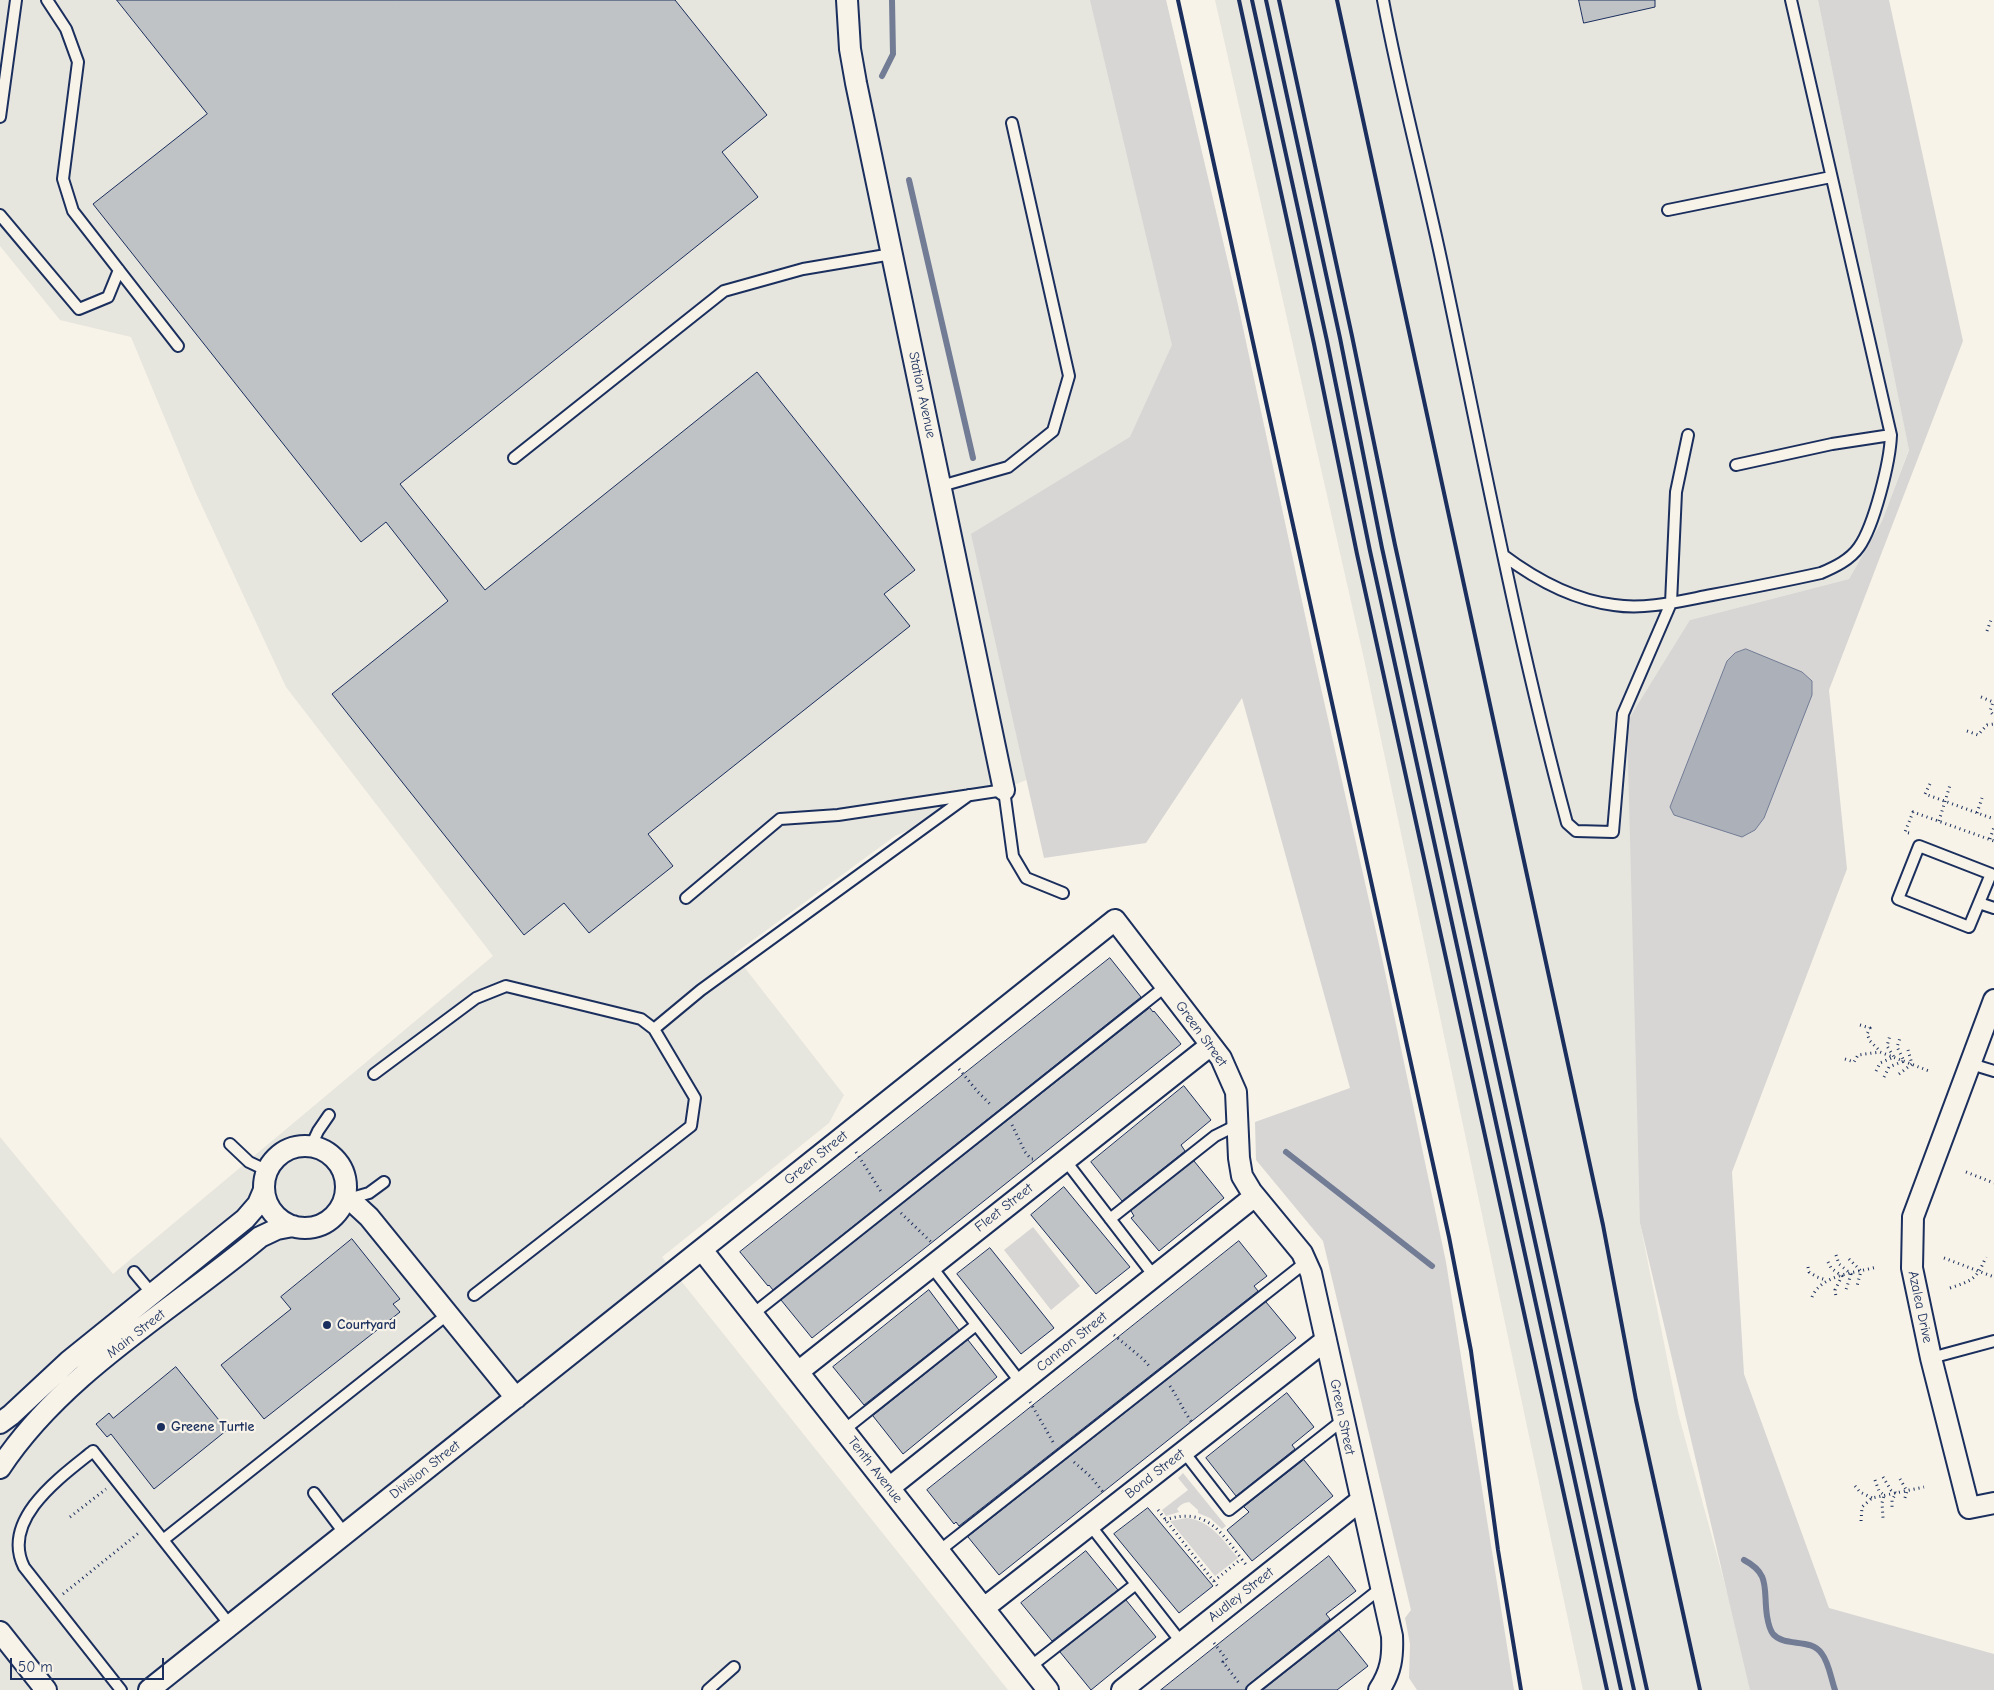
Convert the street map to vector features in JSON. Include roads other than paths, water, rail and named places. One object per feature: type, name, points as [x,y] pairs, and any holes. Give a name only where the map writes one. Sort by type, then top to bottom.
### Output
[{"type":"street","name":"Station Avenue","points":[[847,0],[850,49],[856,83],[1004,790]]},
{"type":"street","name":"Green Street","points":[[702,1250],[1115,920],[1220,1058],[1236,1092],[1240,1168],[1246,1184],[1302,1253],[1306,1262],[1314,1286],[1360,1501],[1392,1636],[1392,1658],[1388,1676],[1379,1690]]},
{"type":"street","name":"Azalea Drive","points":[[1994,1000],[1913,1218],[1912,1268],[1931,1358],[1969,1508],[1994,1503]]},
{"type":"street","name":"Fleet Street","points":[[798,1372],[1211,1045]]},
{"type":"street","points":[[299,1145],[311,1146],[326,1152],[338,1165],[346,1181],[345,1199],[336,1215],[321,1225],[302,1228],[282,1220],[275,1212],[266,1198],[266,1180],[278,1156],[283,1152],[299,1145]]},
{"type":"street","name":"Main Street","points":[[0,1422],[15,1412],[69,1361],[245,1219],[258,1204],[266,1180]]},
{"type":"street","name":"Cannon Street","points":[[889,1488],[1255,1196]]},
{"type":"street","points":[[345,1199],[355,1204],[369,1217],[516,1398]]},
{"type":"street","name":"Main Street","points":[[0,1468],[37,1419],[60,1397],[166,1310],[260,1237],[278,1229],[293,1226]]},
{"type":"street","name":"Tenth Avenue","points":[[702,1250],[1048,1690]]},
{"type":"street","name":"Division Street","points":[[149,1690],[702,1250]]},
{"type":"street","name":"Bond Street","points":[[984,1608],[1326,1340]]},
{"type":"street","name":"Audley Street","points":[[1122,1690],[1360,1501]]},
{"type":"street","points":[[0,1632],[46,1690]]},
{"type":"lane","points":[[0,117],[16,0]]},
{"type":"lane","points":[[47,0],[66,29],[78,62],[63,179],[72,211],[178,346]]},
{"type":"lane","points":[[1383,0],[1395,68],[1433,217],[1503,555],[1542,730],[1567,823],[1576,831],[1613,832],[1624,714],[1671,603],[1676,492],[1688,435]]},
{"type":"lane","points":[[1503,555],[1524,571],[1576,596],[1613,605],[1640,606],[1671,603],[1821,573],[1842,563],[1858,548],[1870,528],[1890,451],[1891,435],[1791,0]]},
{"type":"lane","points":[[941,486],[1008,467],[1052,431],[1069,376],[1012,123]]},
{"type":"lane","points":[[1668,210],[1831,178]]},
{"type":"lane","points":[[0,215],[79,309],[108,297],[119,270]]},
{"type":"lane","points":[[514,458],[724,291],[803,269],[892,254]]},
{"type":"lane","points":[[1736,465],[1832,444],[1891,435]]},
{"type":"lane","points":[[686,898],[780,820],[838,816],[1004,790],[1013,856],[1026,878],[1063,894]]},
{"type":"lane","points":[[654,1029],[709,984],[969,795]]},
{"type":"lane","points":[[1919,846],[1991,874],[1979,904],[1970,927],[1898,899],[1919,846]]},
{"type":"lane","points":[[1979,904],[1994,908]]},
{"type":"lane","points":[[374,1074],[476,998],[506,986],[641,1019],[654,1029],[695,1098],[691,1126],[474,1295]]},
{"type":"lane","points":[[753,1314],[1166,986]]},
{"type":"lane","points":[[1971,1064],[1994,1071]]},
{"type":"lane","points":[[311,1146],[329,1115]]},
{"type":"lane","points":[[1110,1219],[1215,1136],[1237,1125]]},
{"type":"lane","points":[[230,1144],[266,1180]]},
{"type":"lane","points":[[1064,1160],[1154,1276]]},
{"type":"lane","points":[[345,1199],[369,1193],[384,1182]]},
{"type":"lane","points":[[939,1551],[1306,1262]]},
{"type":"lane","points":[[931,1266],[1021,1383]]},
{"type":"lane","points":[[134,1272],[166,1310]]},
{"type":"lane","points":[[163,1540],[448,1314]]},
{"type":"lane","points":[[844,1430],[976,1325]]},
{"type":"lane","points":[[1931,1358],[1994,1341]]},
{"type":"lane","points":[[1184,1452],[1229,1510],[1343,1420]]},
{"type":"lane","points":[[121,1690],[24,1567],[17,1552],[16,1535],[24,1514],[39,1494],[93,1451],[230,1625]]},
{"type":"lane","points":[[314,1493],[345,1534]]},
{"type":"lane","points":[[1090,1526],[1181,1642]]},
{"type":"lane","points":[[1030,1667],[1136,1584]]},
{"type":"lane","points":[[1252,1690],[1381,1588]]},
{"type":"lane","points":[[708,1690],[734,1667]]},
{"type":"waterway","points":[[882,76],[893,54],[892,0]]},
{"type":"waterway","points":[[909,180],[973,458]]},
{"type":"waterway","points":[[1286,1152],[1432,1266]]},
{"type":"waterway","points":[[1744,1560],[1753,1565],[1762,1577],[1768,1621],[1773,1634],[1784,1641],[1805,1644],[1817,1649],[1826,1662],[1835,1690]]},
{"type":"railway","points":[[1178,0],[1449,1237],[1471,1351],[1498,1550],[1521,1690]]},
{"type":"railway","points":[[1239,0],[1314,344],[1357,554],[1607,1690]]},
{"type":"railway","points":[[1252,0],[1327,341],[1370,551],[1621,1690]]},
{"type":"railway","points":[[1266,0],[1340,338],[1382,548],[1634,1690]]},
{"type":"railway","points":[[1279,0],[1395,545],[1647,1690]]},
{"type":"railway","points":[[1337,0],[1603,1225],[1636,1400],[1700,1690]]},
{"type":"place","name":"Courtyard","points":[[327,1325]]},
{"type":"place","name":"Greene Turtle","points":[[161,1427]]}]
